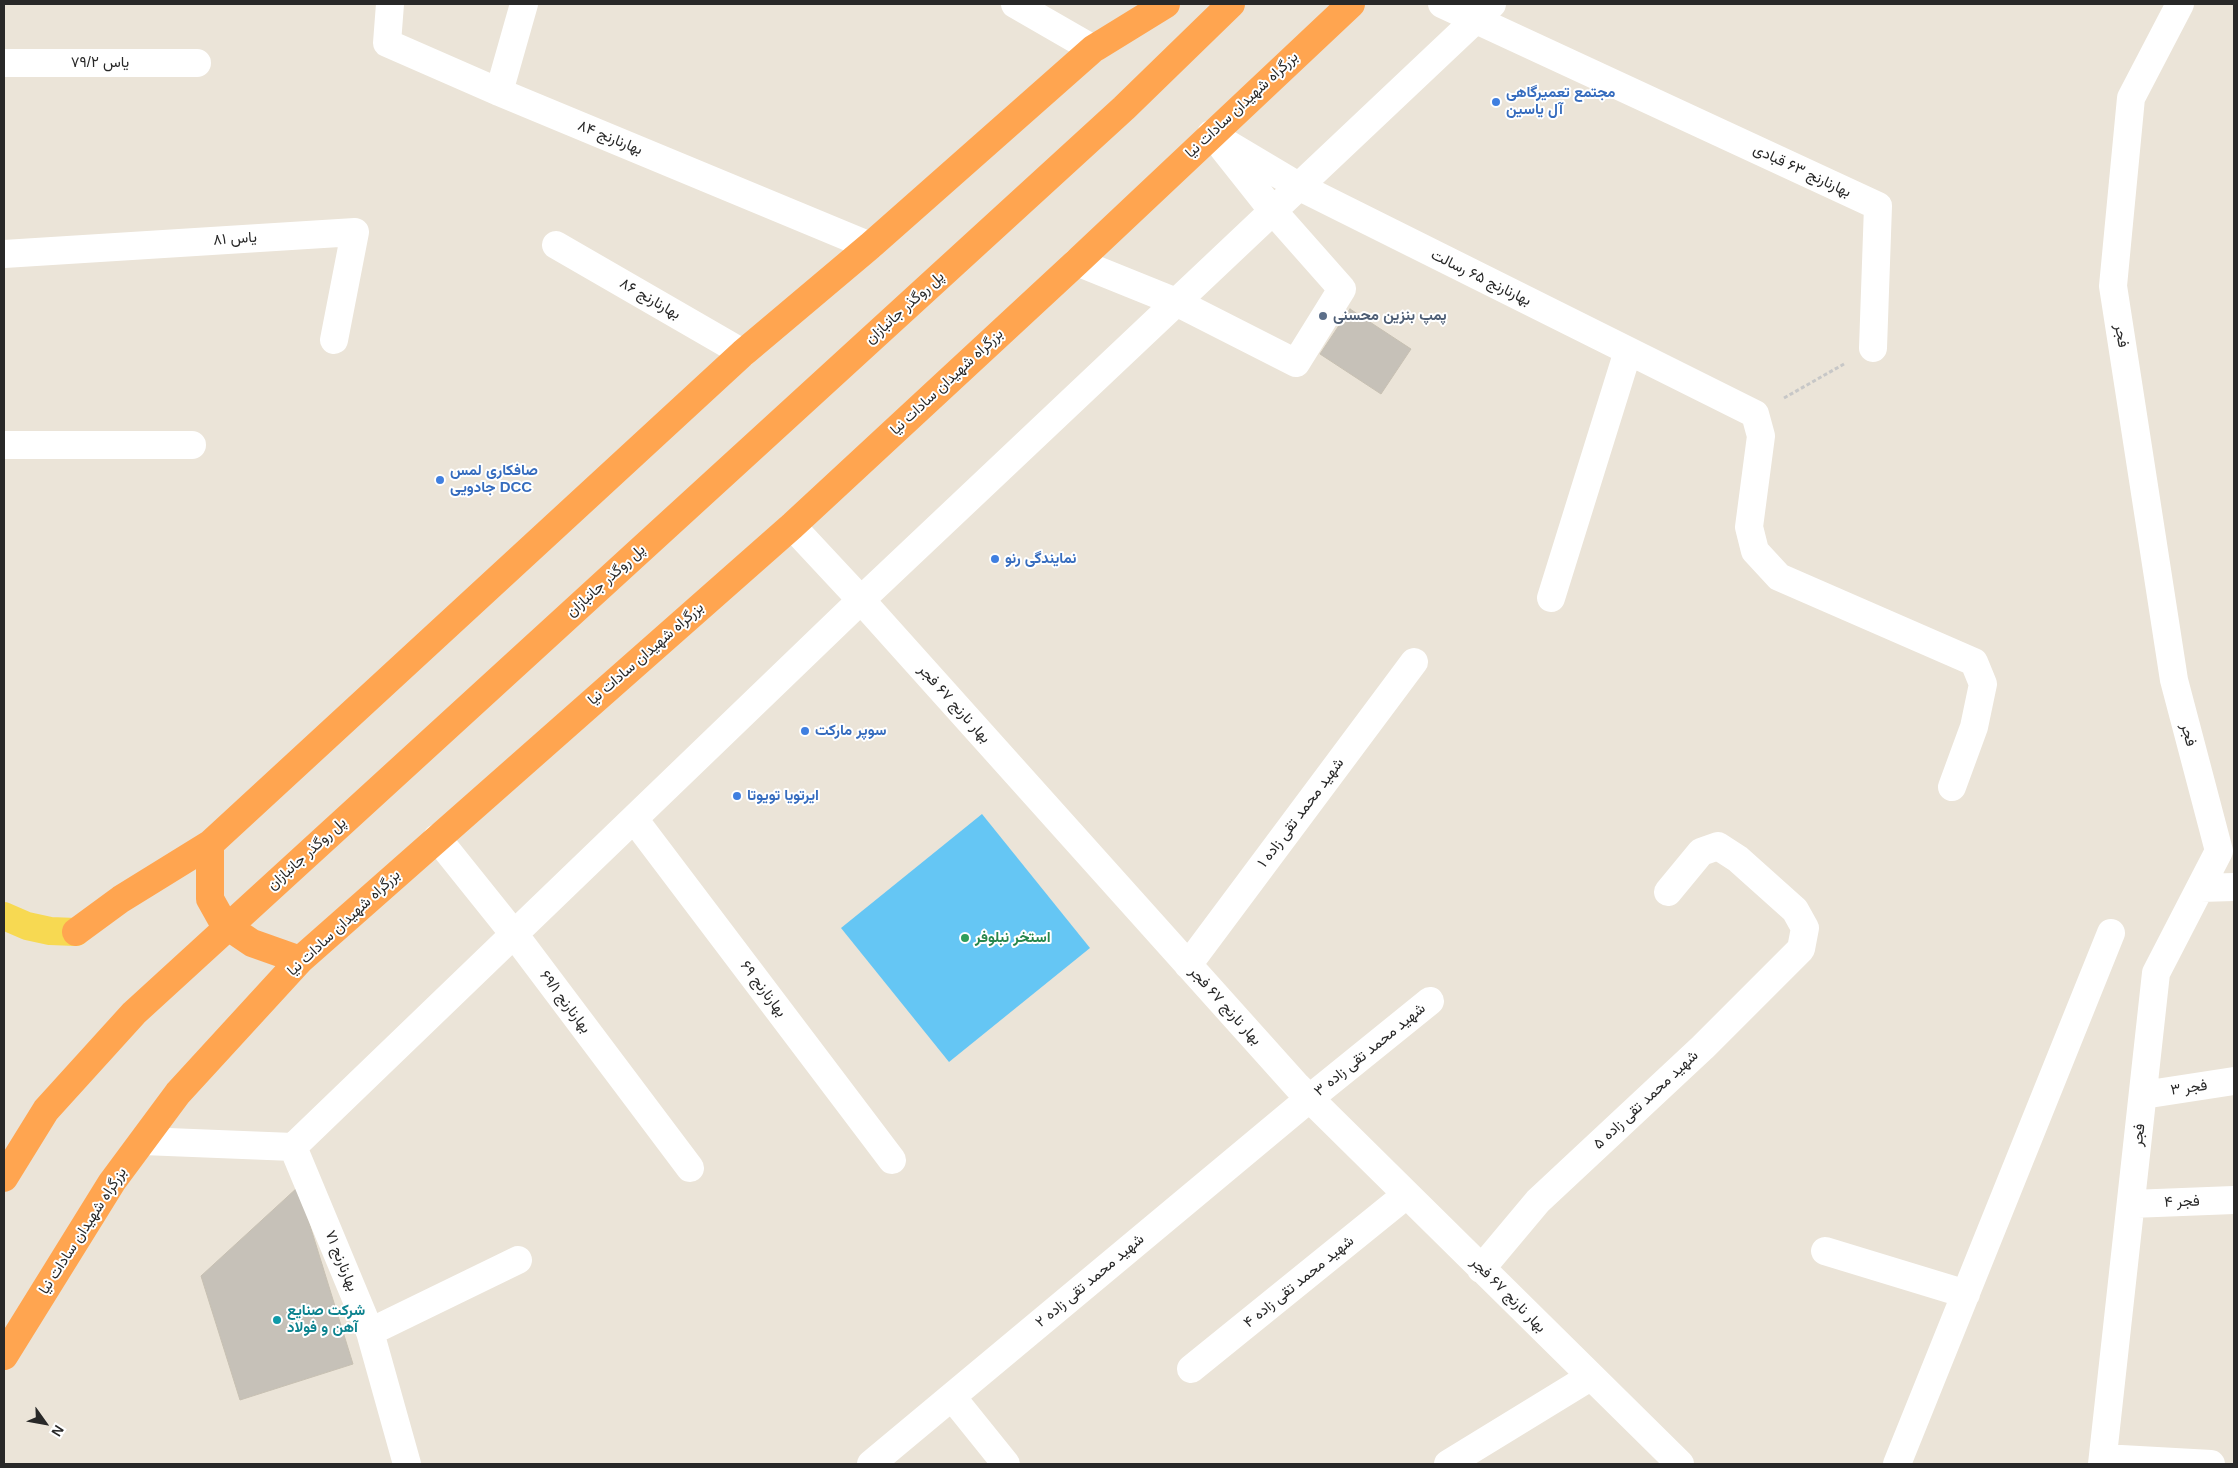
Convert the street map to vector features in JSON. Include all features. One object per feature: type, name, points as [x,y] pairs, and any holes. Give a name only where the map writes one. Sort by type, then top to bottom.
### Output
[{"type":"highway","points":[[76,932],[122,899],[210,844],[743,354],[870,246],[1092,49],[1166,4]]},
{"type":"highway","name":"پل روگذر جانبازان","points":[[4,1178],[46,1110],[134,1013],[1124,108],[1231,4]]},
{"type":"highway","name":"بزرگراه شهیدان سادات نیا","points":[[4,1356],[112,1182],[178,1093],[300,960],[792,526],[1077,262],[1210,134],[1351,4]]},
{"type":"highway","points":[[210,844],[210,899],[224,924],[252,943],[300,960]]},
{"type":"main road","points":[[4,916],[26,926],[50,931],[76,932]]},
{"type":"street","name":"بهارنارنج ۸۴","points":[[390,4],[387,43],[499,92],[870,246]]},
{"type":"street","points":[[499,92],[524,4]]},
{"type":"street","points":[[1015,4],[1092,49]]},
{"type":"street","points":[[1442,4],[1484,12]]},
{"type":"street","name":"فجر","points":[[2102,1461],[2156,973],[2219,851],[2174,680],[2113,286],[2131,98],[2180,4]]},
{"type":"street","points":[[143,1141],[294,1147],[861,600],[1176,302],[1300,188],[1484,12]]},
{"type":"street","name":"بهارنارنج ۶۳ قبادی","points":[[1484,12],[1878,206],[1872,348]]},
{"type":"street","name":"یاس ۷۹/۲","points":[[4,64],[197,63]]},
{"type":"street","points":[[1077,262],[1176,302],[1296,363],[1342,289],[1273,211],[1210,134]]},
{"type":"street","name":"بهارنارنج ۶۵ رسالت","points":[[1210,134],[1300,188],[1755,414]]},
{"type":"street","name":"یاس ۸۱","points":[[4,254],[355,232],[334,340]]},
{"type":"street","name":"بهارنارنج ۸۶","points":[[556,245],[743,354]]},
{"type":"street","points":[[1551,598],[1628,351]]},
{"type":"street","points":[[1755,414],[1761,436],[1749,527],[1755,551],[1779,578],[1974,662],[1982,684],[1974,727],[1952,787]]},
{"type":"street","points":[[4,445],[192,445]]},
{"type":"street","name":"بهار نارنج ۶۷ فجر","points":[[792,526],[1310,1098],[1680,1464]]},
{"type":"street","name":"شهید محمد تقی زاده ۱","points":[[1188,964],[1414,662]]},
{"type":"street","name":"بهارنارنج ۶۹","points":[[634,819],[892,1160]]},
{"type":"street","name":"بهارنارنج ۶۹/۱","points":[[437,838],[514,934],[690,1168]]},
{"type":"street","name":"شهید محمد تقی زاده ۵","points":[[1482,1269],[1538,1201],[1703,1047],[1801,949],[1804,928],[1795,910],[1738,859],[1718,846],[1701,852],[1668,892]]},
{"type":"street","points":[[2200,888],[2234,887]]},
{"type":"street","points":[[1897,1464],[2111,933]]},
{"type":"street","name":"شهید محمد تقی زاده ۳","points":[[1310,1098],[1430,1001]]},
{"type":"street","name":"فجر ۳","points":[[2143,1095],[2234,1081]]},
{"type":"street","name":"شهید محمد تقی زاده ۲","points":[[871,1464],[1310,1098]]},
{"type":"street","name":"بهارنارنج ۷۱","points":[[294,1147],[370,1332],[406,1464]]},
{"type":"street","name":"شهید محمد تقی زاده ۴","points":[[1191,1369],[1406,1195]]},
{"type":"street","name":"فجر ۴","points":[[2131,1204],[2234,1200]]},
{"type":"street","points":[[1825,1251],[1966,1294]]},
{"type":"street","points":[[370,1332],[518,1260]]},
{"type":"street","points":[[1448,1464],[1590,1377]]},
{"type":"street","points":[[952,1397],[1006,1464]]},
{"type":"street","points":[[2102,1461],[2211,1464]]},
{"type":"path","points":[[1755,414],[1872,348]]},
{"type":"water","name":"استخر نبلوفر","points":[[982,814],[1090,948],[949,1062],[841,928]]},
{"type":"building","points":[[1350,309],[1411,349],[1381,394],[1320,354]]},
{"type":"building","name":"شرکت صنایع آهن و فولاد","points":[[298,1187],[353,1364],[240,1400],[201,1276]]},
{"type":"place","name":"مجتمع تعمیرگاهی آل یاسین","points":[[1496,102]]},
{"type":"place","name":"پمپ بنزین محسنی","points":[[1323,316]]},
{"type":"place","name":"صافکاری لمس جادویی DCC","points":[[440,480]]},
{"type":"place","name":"نمایندگی رنو","points":[[995,559]]},
{"type":"place","name":"سوپر مارکت","points":[[805,731]]},
{"type":"place","name":"ایرتویا تویوتا","points":[[737,796]]},
{"type":"place","name":"استخر نبلوفر","points":[[965,938]]},
{"type":"place","name":"شرکت صنایع آهن و فولاد","points":[[277,1320]]}]
